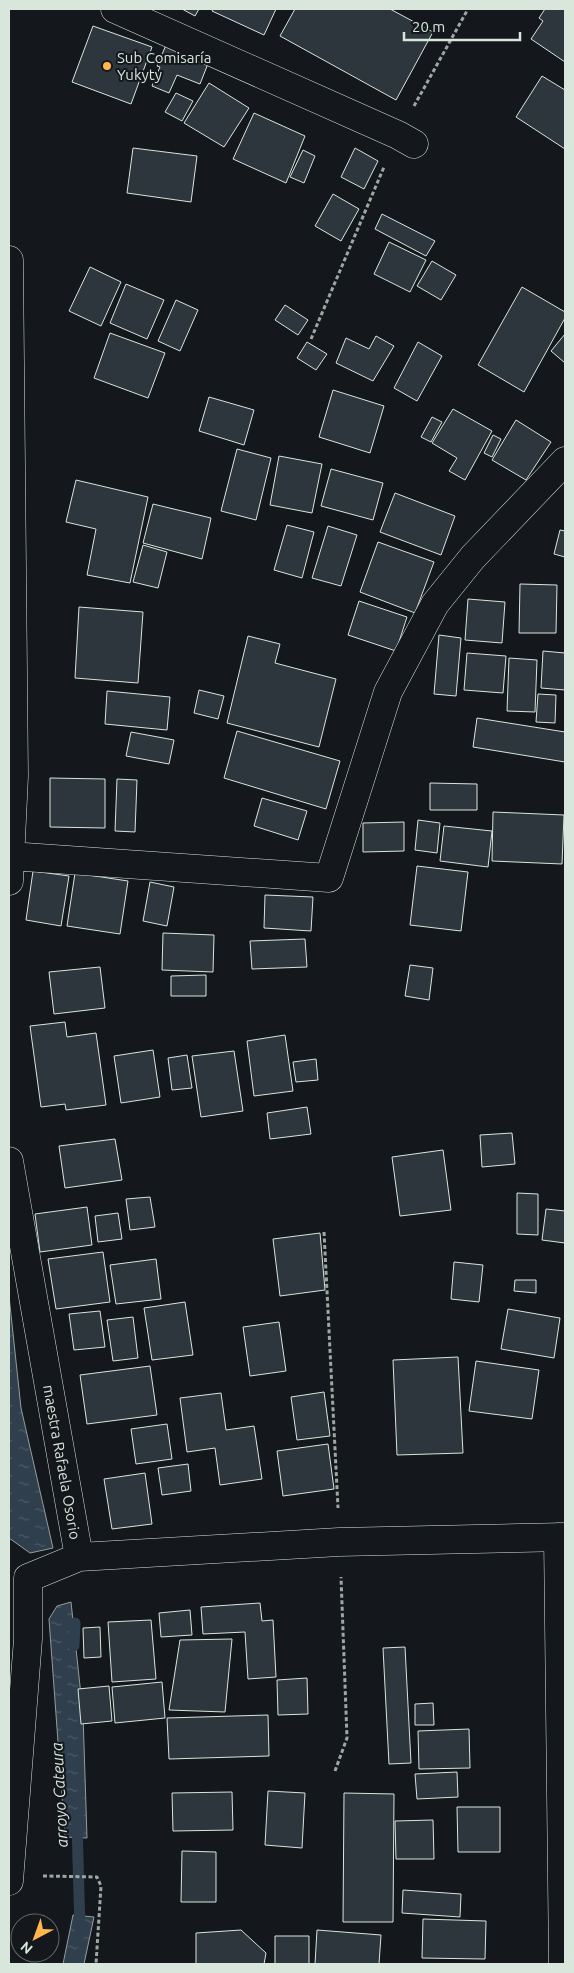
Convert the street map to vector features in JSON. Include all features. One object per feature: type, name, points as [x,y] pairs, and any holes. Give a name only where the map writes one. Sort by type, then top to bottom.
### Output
[{"type":"street","points":[[115,9],[406,140]]},
{"type":"street","points":[[9,260],[14,776],[9,869],[329,878],[388,692],[435,604],[473,557],[565,461]]},
{"type":"street","name":"maestra Rafaela Osorio","points":[[9,1162],[79,1557],[18,1580],[28,1639],[9,1881]]},
{"type":"street","points":[[79,1557],[340,1542],[562,1537],[563,1964]]},
{"type":"path","points":[[311,339],[468,9]]},
{"type":"path","points":[[324,1232],[340,1542],[347,1738],[335,1771]]},
{"type":"path","points":[[43,1876],[97,1877],[101,1886],[96,1964]]},
{"type":"water","points":[[9,1296],[21,1408],[53,1548],[30,1553],[9,1538]]},
{"type":"water","points":[[71,1602],[83,1714],[87,1838],[65,1837],[49,1619],[57,1606]]},
{"type":"water","points":[[73,1915],[94,1917],[84,1964],[63,1964]]},
{"type":"building","points":[[182,9],[199,9],[195,16]]},
{"type":"building","points":[[213,9],[276,9],[264,35],[212,11]]},
{"type":"building","points":[[295,9],[390,9],[433,32],[396,100],[280,36]]},
{"type":"building","points":[[545,9],[565,9],[565,62],[531,39],[543,21],[539,18]]},
{"type":"building","points":[[93,26],[152,47],[131,104],[72,82]]},
{"type":"building","points":[[169,38],[211,56],[200,84],[177,75],[169,93],[152,86],[160,67],[157,66]]},
{"type":"building","points":[[542,76],[565,90],[565,149],[516,117]]},
{"type":"building","points":[[209,83],[249,108],[224,147],[184,123]]},
{"type":"building","points":[[176,93],[193,101],[182,121],[165,112]]},
{"type":"building","points":[[254,113],[305,136],[286,183],[233,159]]},
{"type":"building","points":[[133,148],[197,156],[191,202],[127,193]]},
{"type":"building","points":[[355,148],[378,161],[364,189],[341,177]]},
{"type":"building","points":[[303,150],[315,156],[304,183],[290,177]]},
{"type":"building","points":[[333,194],[359,209],[341,241],[315,226]]},
{"type":"building","points":[[382,214],[435,241],[426,256],[375,229]]},
{"type":"building","points":[[389,242],[426,260],[410,292],[374,274]]},
{"type":"building","points":[[432,261],[456,275],[441,300],[417,286]]},
{"type":"building","points":[[90,267],[121,282],[101,326],[69,311]]},
{"type":"building","points":[[126,284],[164,300],[147,339],[110,323]]},
{"type":"building","points":[[522,287],[565,312],[565,318],[524,392],[478,365]]},
{"type":"building","points":[[176,300],[198,310],[180,351],[158,341]]},
{"type":"building","points":[[285,305],[308,320],[298,335],[275,320]]},
{"type":"building","points":[[110,333],[165,353],[148,398],[94,378]]},
{"type":"building","points":[[565,334],[565,363],[551,351]]},
{"type":"building","points":[[376,336],[394,346],[373,381],[336,363],[346,338],[369,349]]},
{"type":"building","points":[[307,342],[327,354],[316,370],[297,358]]},
{"type":"building","points":[[418,342],[442,356],[417,401],[394,388]]},
{"type":"building","points":[[333,390],[384,406],[370,453],[319,437]]},
{"type":"building","points":[[209,397],[254,410],[244,445],[199,431]]},
{"type":"building","points":[[453,409],[492,431],[465,480],[449,471],[457,458],[432,443]]},
{"type":"building","points":[[432,417],[442,422],[431,442],[421,437]]},
{"type":"building","points":[[516,420],[551,442],[526,480],[492,460]]},
{"type":"building","points":[[493,435],[501,439],[492,457],[484,453]]},
{"type":"building","points":[[237,449],[271,458],[256,520],[221,511]]},
{"type":"building","points":[[279,456],[322,464],[312,513],[270,505]]},
{"type":"building","points":[[331,469],[383,483],[373,520],[321,506]]},
{"type":"building","points":[[76,480],[148,497],[130,583],[87,575],[96,529],[66,522]]},
{"type":"building","points":[[395,493],[455,516],[441,555],[380,532]]},
{"type":"building","points":[[153,504],[211,518],[202,559],[143,543]]},
{"type":"building","points":[[287,525],[314,532],[302,578],[274,570]]},
{"type":"building","points":[[328,526],[357,535],[341,586],[312,578]]},
{"type":"building","points":[[560,530],[565,531],[565,557],[554,554]]},
{"type":"building","points":[[378,542],[434,562],[415,613],[360,592]]},
{"type":"building","points":[[143,545],[167,552],[158,588],[133,582]]},
{"type":"building","points":[[520,584],[557,585],[556,633],[519,633]]},
{"type":"building","points":[[468,599],[505,602],[502,643],[465,640]]},
{"type":"building","points":[[359,601],[407,617],[396,651],[348,635]]},
{"type":"building","points":[[79,607],[143,612],[138,683],[75,678]]},
{"type":"building","points":[[439,635],[461,638],[456,696],[434,694]]},
{"type":"building","points":[[248,636],[280,644],[275,663],[336,679],[319,747],[227,723]]},
{"type":"building","points":[[543,651],[565,653],[565,690],[541,688]]},
{"type":"building","points":[[467,653],[506,656],[503,693],[464,690]]},
{"type":"building","points":[[509,658],[537,660],[535,712],[507,711]]},
{"type":"building","points":[[199,690],[224,696],[218,719],[194,713]]},
{"type":"building","points":[[107,691],[170,697],[167,730],[105,724]]},
{"type":"building","points":[[538,694],[556,695],[555,723],[536,722]]},
{"type":"building","points":[[477,718],[565,732],[565,762],[473,747]]},
{"type":"building","points":[[237,731],[340,761],[326,809],[224,778]]},
{"type":"building","points":[[131,732],[174,740],[169,764],[126,756]]},
{"type":"building","points":[[50,778],[105,779],[105,828],[50,827]]},
{"type":"building","points":[[117,779],[137,780],[135,832],[115,831]]},
{"type":"building","points":[[430,783],[477,784],[477,810],[430,810]]},
{"type":"building","points":[[262,798],[307,811],[298,840],[254,826]]},
{"type":"building","points":[[493,812],[564,815],[562,864],[492,861]]},
{"type":"building","points":[[418,820],[440,823],[437,853],[415,850]]},
{"type":"building","points":[[404,822],[404,851],[363,852],[363,823]]},
{"type":"building","points":[[444,826],[492,831],[488,867],[440,861]]},
{"type":"building","points":[[417,866],[468,872],[461,931],[410,925]]},
{"type":"building","points":[[33,871],[69,876],[61,926],[26,920]]},
{"type":"building","points":[[75,873],[128,881],[120,934],[67,926]]},
{"type":"building","points":[[150,882],[174,887],[167,926],[143,921]]},
{"type":"building","points":[[265,895],[313,897],[311,931],[264,928]]},
{"type":"building","points":[[163,933],[214,935],[213,972],[162,970]]},
{"type":"building","points":[[305,939],[307,967],[252,969],[250,941]]},
{"type":"building","points":[[410,965],[433,968],[429,1000],[405,996]]},
{"type":"building","points":[[100,967],[105,1008],[54,1014],[49,972]]},
{"type":"building","points":[[206,975],[206,996],[171,996],[171,976]]},
{"type":"building","points":[[65,1022],[67,1037],[96,1033],[106,1105],[66,1110],[65,1104],[41,1107],[30,1026]]},
{"type":"building","points":[[285,1035],[293,1091],[254,1096],[247,1041]]},
{"type":"building","points":[[153,1050],[160,1097],[121,1103],[114,1056]]},
{"type":"building","points":[[234,1051],[243,1111],[201,1117],[192,1056]]},
{"type":"building","points":[[187,1055],[192,1088],[172,1090],[168,1058]]},
{"type":"building","points":[[316,1059],[318,1080],[296,1082],[293,1062]]},
{"type":"building","points":[[307,1107],[311,1134],[270,1139],[267,1113]]},
{"type":"building","points":[[512,1133],[515,1164],[482,1167],[480,1135]]},
{"type":"building","points":[[115,1139],[122,1180],[65,1188],[59,1146]]},
{"type":"building","points":[[443,1150],[451,1210],[400,1216],[392,1157]]},
{"type":"building","points":[[517,1193],[538,1194],[538,1235],[517,1234]]},
{"type":"building","points":[[150,1197],[155,1227],[130,1230],[126,1199]]},
{"type":"building","points":[[87,1207],[92,1245],[40,1252],[35,1214]]},
{"type":"building","points":[[546,1209],[565,1211],[565,1243],[542,1240]]},
{"type":"building","points":[[118,1213],[122,1239],[98,1242],[95,1216]]},
{"type":"building","points":[[320,1233],[325,1290],[280,1296],[273,1239]]},
{"type":"building","points":[[103,1252],[110,1302],[56,1309],[48,1259]]},
{"type":"building","points":[[156,1259],[161,1299],[116,1304],[110,1265]]},
{"type":"building","points":[[454,1262],[483,1265],[479,1302],[451,1299]]},
{"type":"building","points":[[515,1280],[536,1280],[536,1293],[514,1291]]},
{"type":"building","points":[[185,1302],[193,1355],[152,1360],[144,1308]]},
{"type":"building","points":[[508,1309],[560,1318],[554,1358],[501,1349]]},
{"type":"building","points":[[100,1311],[105,1347],[74,1350],[69,1314]]},
{"type":"building","points":[[133,1317],[138,1358],[113,1361],[107,1320]]},
{"type":"building","points":[[279,1322],[286,1371],[250,1376],[243,1327]]},
{"type":"building","points":[[458,1357],[463,1453],[397,1455],[393,1360]]},
{"type":"building","points":[[476,1361],[539,1370],[532,1419],[469,1411]]},
{"type":"building","points":[[150,1366],[157,1415],[87,1424],[80,1375]]},
{"type":"building","points":[[324,1392],[330,1436],[297,1440],[291,1397]]},
{"type":"building","points":[[221,1393],[226,1430],[254,1426],[262,1479],[220,1485],[215,1448],[187,1452],[180,1398]]},
{"type":"building","points":[[167,1424],[172,1459],[136,1464],[131,1429]]},
{"type":"building","points":[[328,1444],[334,1489],[283,1496],[277,1451]]},
{"type":"building","points":[[188,1464],[191,1491],[162,1495],[158,1468]]},
{"type":"building","points":[[145,1473],[152,1524],[112,1529],[104,1479]]},
{"type":"building","points":[[260,1603],[262,1621],[273,1620],[276,1677],[248,1679],[245,1632],[203,1634],[201,1607]]},
{"type":"building","points":[[190,1610],[192,1635],[161,1637],[159,1613]]},
{"type":"building","points":[[151,1620],[156,1679],[112,1682],[108,1622]]},
{"type":"building","points":[[100,1627],[101,1657],[84,1658],[83,1628]]},
{"type":"building","points":[[232,1639],[225,1712],[169,1710],[180,1640]]},
{"type":"building","points":[[405,1647],[411,1763],[389,1764],[383,1648]]},
{"type":"building","points":[[307,1678],[308,1714],[278,1715],[277,1680]]},
{"type":"building","points":[[162,1682],[165,1718],[115,1723],[112,1687]]},
{"type":"building","points":[[109,1686],[112,1721],[81,1724],[78,1689]]},
{"type":"building","points":[[433,1703],[434,1725],[415,1725],[415,1704]]},
{"type":"building","points":[[268,1715],[269,1756],[169,1759],[167,1718]]},
{"type":"building","points":[[469,1729],[470,1768],[419,1769],[418,1731]]},
{"type":"building","points":[[457,1772],[458,1797],[417,1799],[415,1774]]},
{"type":"building","points":[[268,1791],[305,1793],[302,1848],[265,1845]]},
{"type":"building","points":[[232,1792],[233,1830],[173,1831],[172,1793]]},
{"type":"building","points":[[344,1793],[394,1794],[393,1922],[343,1922]]},
{"type":"building","points":[[457,1807],[500,1807],[500,1852],[458,1852]]},
{"type":"building","points":[[433,1820],[434,1859],[396,1859],[395,1821]]},
{"type":"building","points":[[182,1851],[216,1852],[216,1902],[181,1902]]},
{"type":"building","points":[[403,1890],[461,1894],[460,1917],[402,1913]]},
{"type":"building","points":[[423,1919],[486,1921],[485,1959],[422,1958]]},
{"type":"building","points":[[241,1930],[266,1953],[264,1964],[196,1964],[196,1933]]},
{"type":"building","points":[[317,1930],[381,1935],[379,1964],[315,1964]]},
{"type":"building","points":[[275,1936],[309,1936],[309,1964],[275,1964]]},
{"type":"waterway","name":"arroyo Cateura","points":[[74,1646],[75,1623]]},
{"type":"waterway","name":"arroyo Cateura","points":[[77,1824],[80,1930]]},
{"type":"place","name":"Sub Comisaría Yukyty","points":[[107,66]]}]
